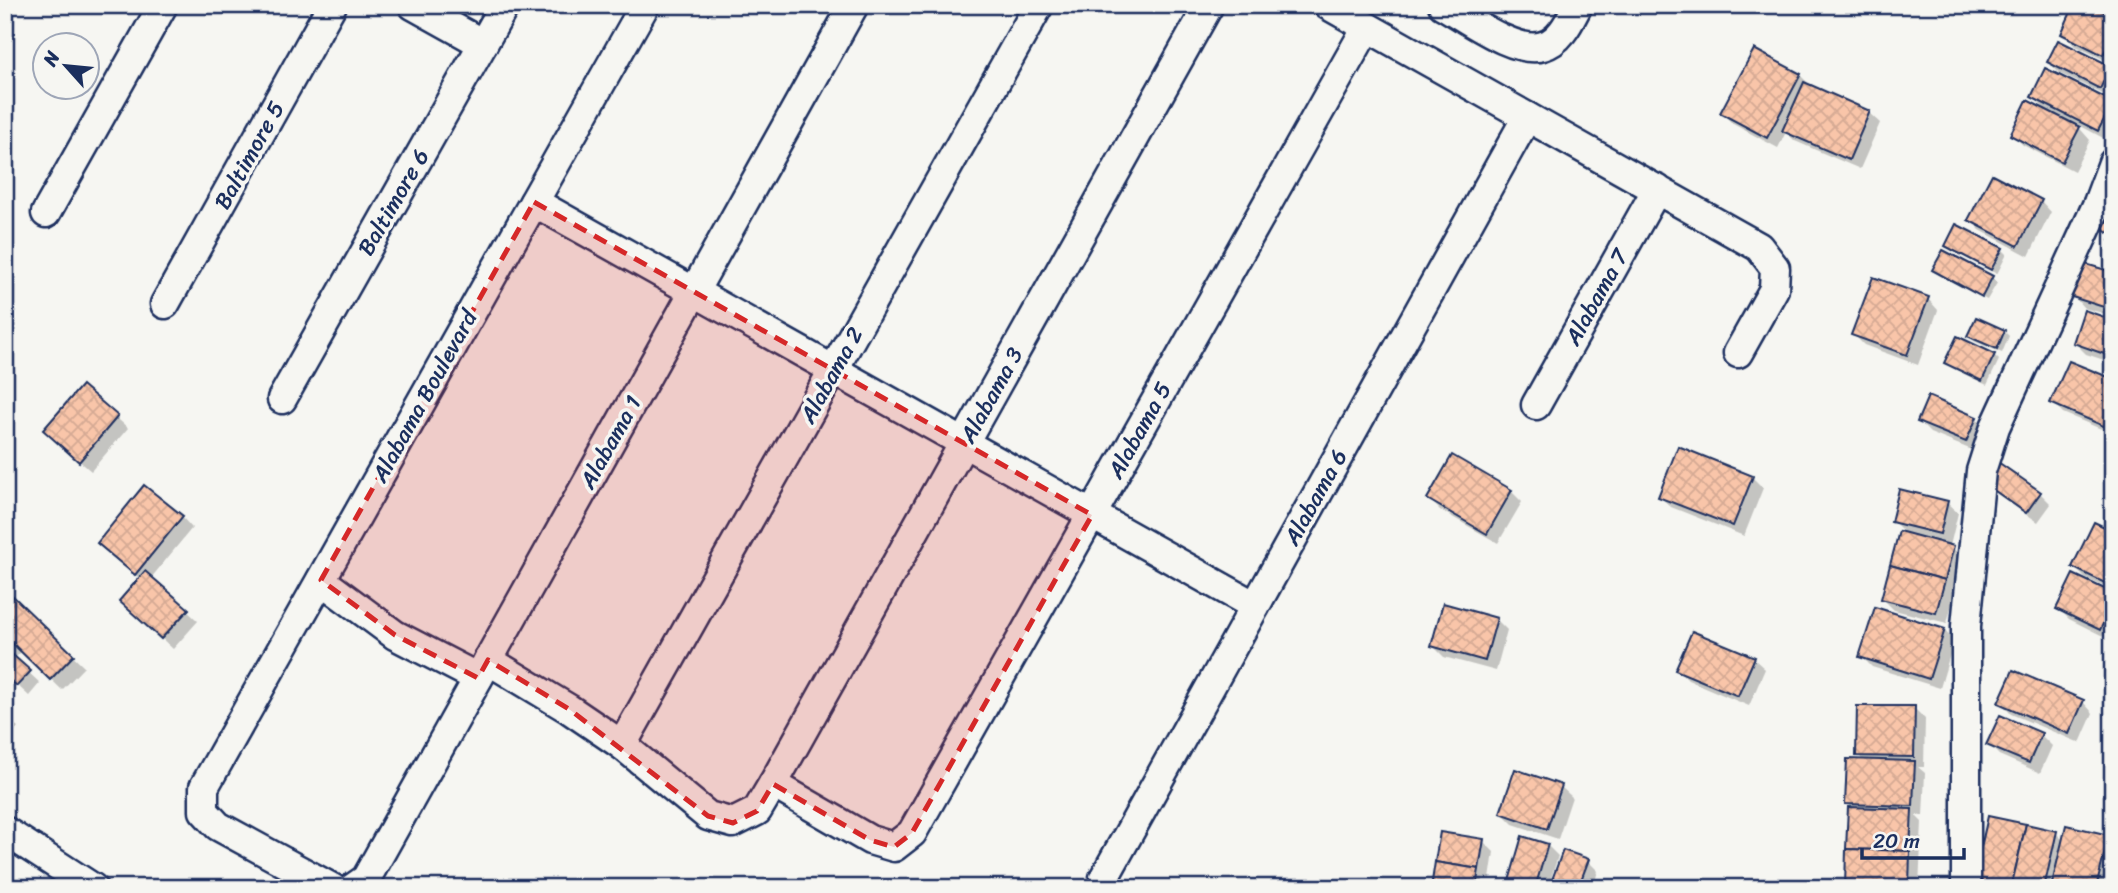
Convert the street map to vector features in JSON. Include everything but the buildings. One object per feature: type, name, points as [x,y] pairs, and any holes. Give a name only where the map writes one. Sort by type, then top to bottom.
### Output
[{"type":"street","points":[[46,213],[163,5]]},
{"type":"street","name":"Baltimore 5","points":[[165,304],[332,5]]},
{"type":"street","points":[[414,5],[483,44]]},
{"type":"street","name":"Baltimore 6","points":[[282,399],[505,5]]},
{"type":"street","name":"Alabama Boulevard","points":[[332,888],[218,826],[204,811],[204,788],[645,5]]},
{"type":"street","name":"Alabama 1","points":[[359,884],[483,669],[854,5]]},
{"type":"street","name":"Alabama 2","points":[[622,745],[1039,5]]},
{"type":"street","name":"Alabama 3","points":[[321,580],[395,635],[483,669],[569,709],[622,745],[708,816],[733,823],[757,811],[1209,5]]},
{"type":"street","points":[[1328,5],[1759,247],[1774,268],[1774,289],[1738,353]]},
{"type":"street","points":[[1443,5],[1519,47],[1544,46],[1564,31],[1578,5]]},
{"type":"street","name":"Alabama 5","points":[[773,785],[870,841],[894,847],[912,833],[1367,27]]},
{"type":"street","name":"Alabama 6","points":[[1104,878],[1527,117]]},
{"type":"street","points":[[1966,888],[1966,626],[1981,471],[1995,427],[2098,203],[2113,163]]},
{"type":"street","name":"Alabama 7","points":[[1536,405],[1657,190]]},
{"type":"street","points":[[534,202],[1255,606]]},
{"type":"street","points":[[5,831],[93,888]]},
{"type":"highlighted area","points":[[534,202],[1092,515],[912,833],[894,847],[870,840],[773,784],[757,811],[733,823],[708,816],[569,709],[488,660],[478,678],[395,635],[321,580]]}]
